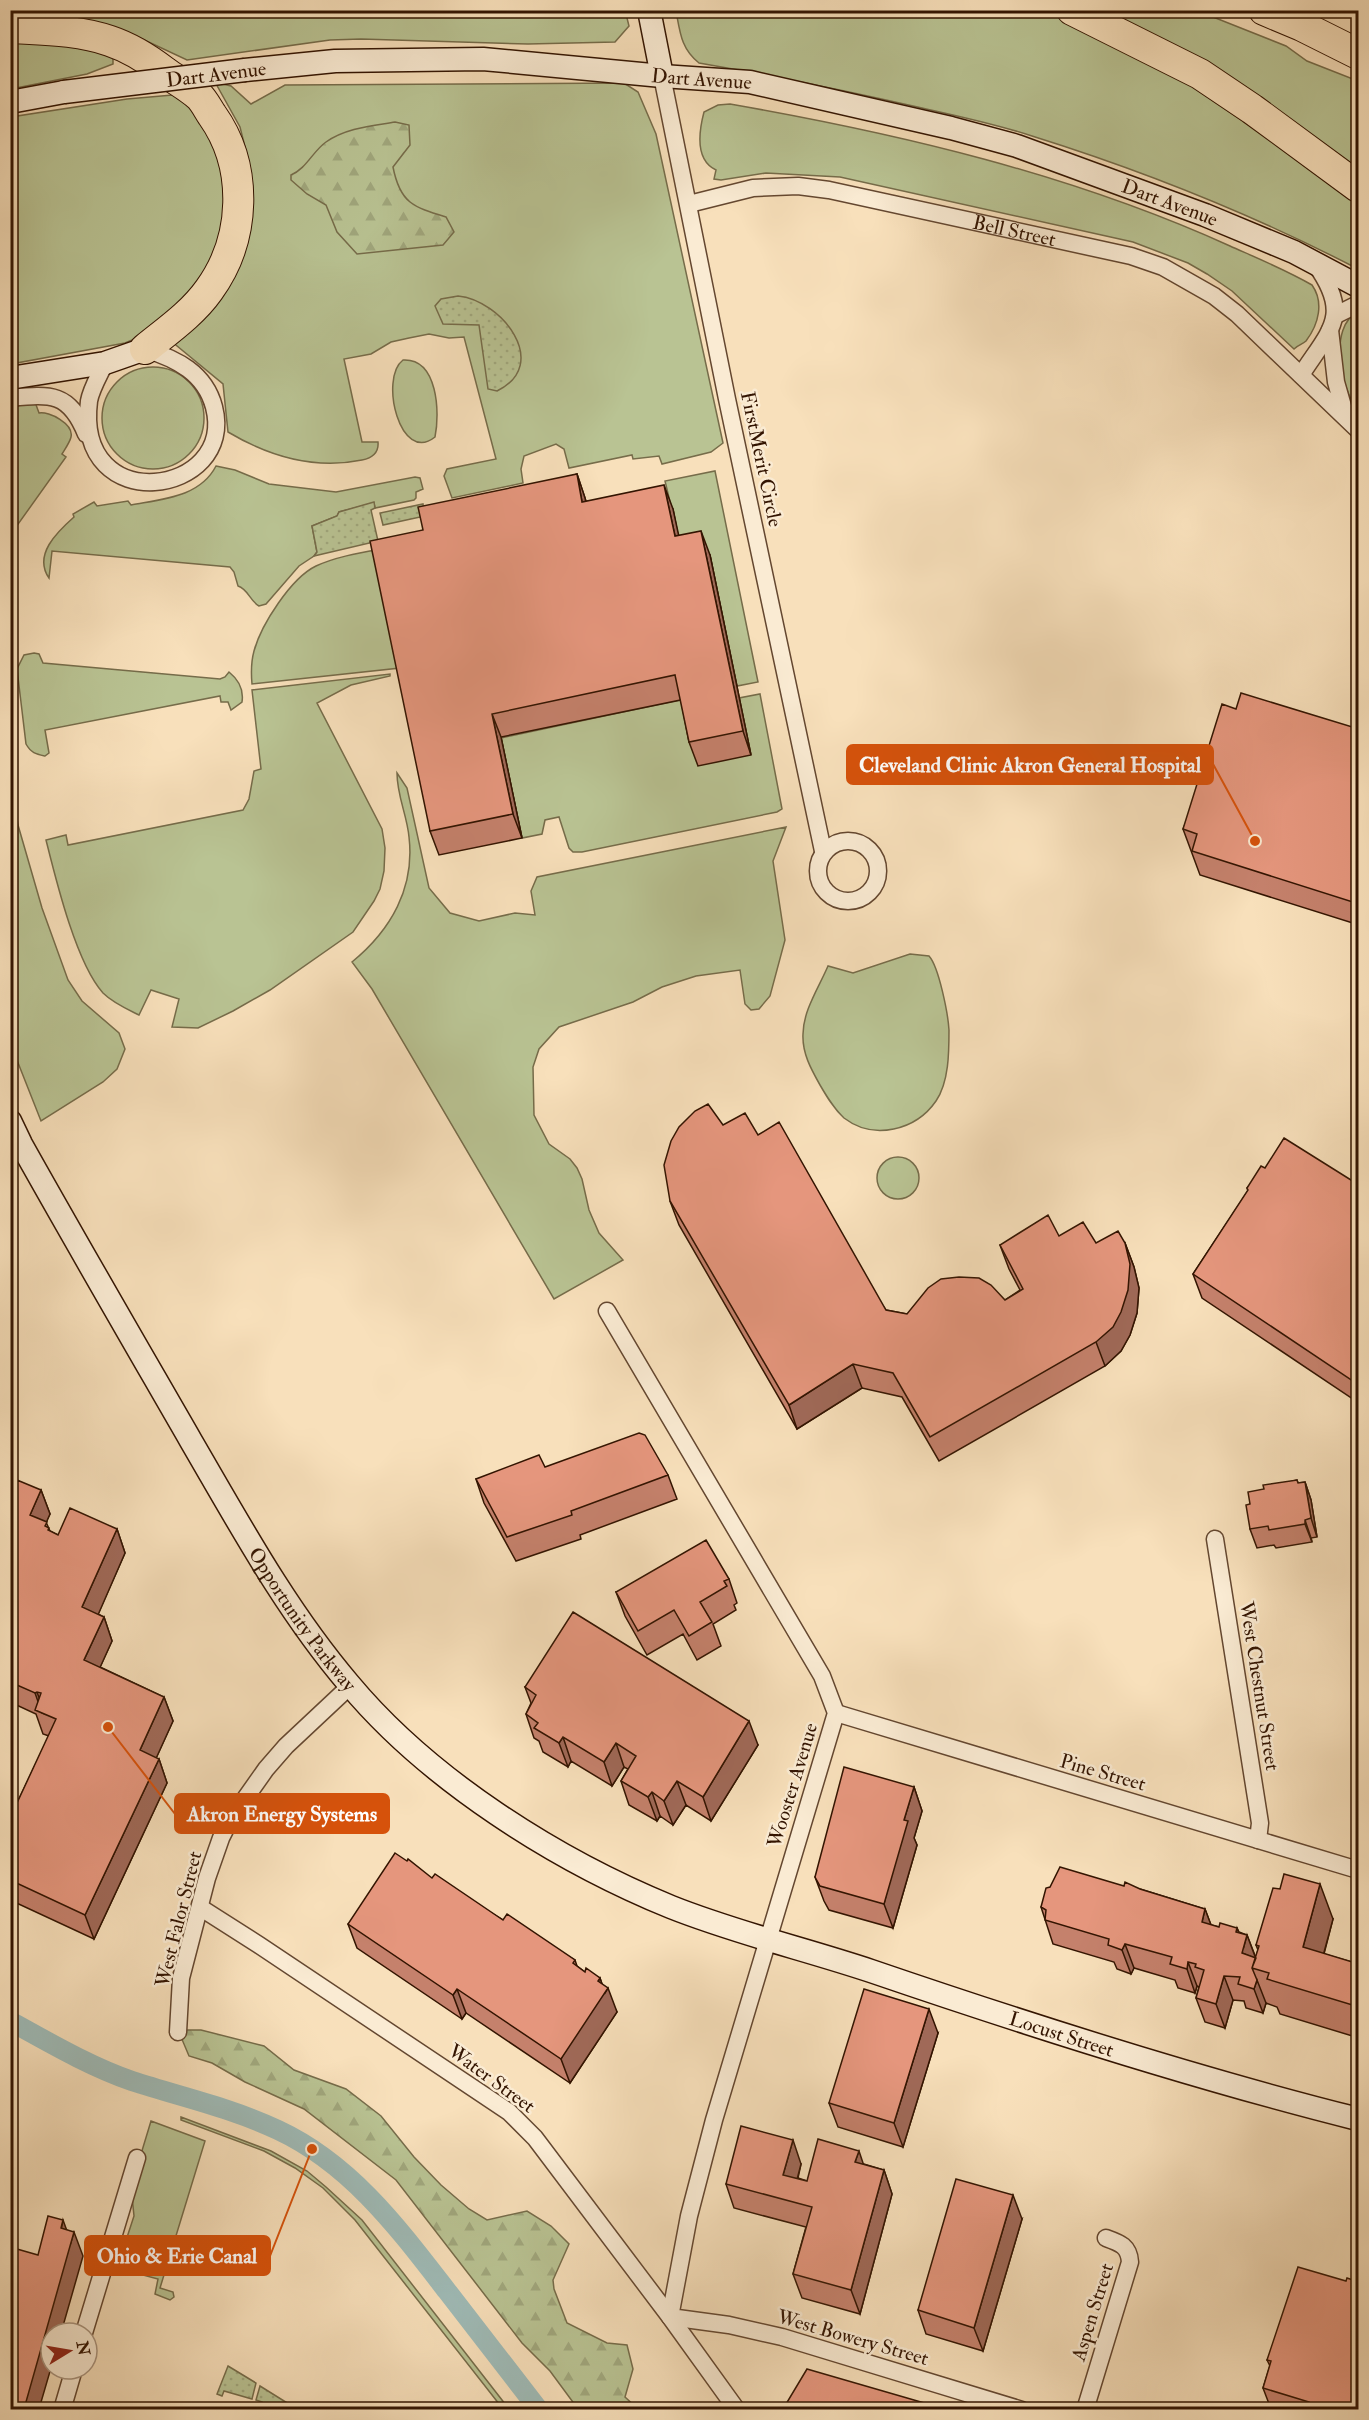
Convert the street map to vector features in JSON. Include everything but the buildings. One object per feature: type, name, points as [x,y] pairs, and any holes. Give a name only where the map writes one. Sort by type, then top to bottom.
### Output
[{"type":"highway","points":[[1072,10],[1200,74],[1359,187]]},
{"type":"highway","points":[[1264,10],[1359,54]]},
{"type":"highway","points":[[10,28],[79,33],[110,41],[140,54],[200,97],[224,134],[235,163],[239,193],[237,223],[228,256],[221,272],[197,305],[145,349]]},
{"type":"main road","points":[[649,10],[662,76]]},
{"type":"main road","name":"Dart Avenue","points":[[10,102],[64,92],[334,61],[483,59],[750,82],[951,128],[1017,146],[1205,215],[1294,252],[1359,286]]},
{"type":"main road","points":[[10,378],[105,363],[145,349]]},
{"type":"main road","name":"Opportunity Parkway","points":[[10,1121],[80,1249],[267,1571],[303,1625],[350,1686],[389,1727],[430,1764],[510,1823],[572,1859],[662,1903],[768,1940]]},
{"type":"main road","name":"Locust Street","points":[[768,1940],[866,1970],[982,2010],[1185,2072],[1359,2119]]},
{"type":"street","name":"FirstMerit Circle","points":[[662,76],[823,851]]},
{"type":"street","name":"Bell Street","points":[[689,204],[760,187],[798,186],[830,190],[1131,256],[1180,275],[1214,296],[1237,314],[1353,425]]},
{"type":"street","points":[[1315,263],[1326,279],[1334,298],[1336,382],[1353,425]]},
{"type":"street","points":[[1301,375],[1333,323],[1359,304]]},
{"type":"street","points":[[10,398],[43,395],[66,401],[79,415],[96,454],[120,476],[135,482],[154,483],[174,479],[189,472],[201,462],[210,449],[215,434],[215,411],[205,383],[191,370],[172,358],[145,349]]},
{"type":"street","points":[[89,440],[89,399],[105,363]]},
{"type":"street","name":"Wooster Avenue","points":[[608,1311],[822,1676],[836,1713],[714,2120],[689,2216],[670,2317]]},
{"type":"street","name":"West Chestnut Street","points":[[1215,1539],[1260,1823],[1258,1840]]},
{"type":"street","name":"West Falor Street","points":[[178,2032],[181,1978],[212,1861],[230,1820],[260,1777],[286,1746],[350,1686]]},
{"type":"street","name":"Pine Street","points":[[836,1713],[1359,1870]]},
{"type":"street","name":"Water Street","points":[[201,1908],[509,2112],[535,2138],[736,2409]]},
{"type":"street","points":[[88,2321],[136,2158]]},
{"type":"street","name":"Aspen Street","points":[[1085,2409],[1130,2262],[1128,2250],[1122,2244],[1106,2238]]},
{"type":"street","name":"West Bowery Street","points":[[670,2317],[729,2325],[782,2337],[1022,2409]]},
{"type":"street","points":[[62,2409],[70,2381]]},
{"type":"green space","points":[[625,10],[629,26],[615,42],[528,44],[330,40],[187,60],[123,30],[20,19],[20,11]]},
{"type":"green space","points":[[1053,10],[1148,56],[1358,200],[1358,269],[1279,230],[1198,195],[1116,164],[1018,132],[783,78],[699,63],[685,46],[676,11]]},
{"type":"green space","points":[[1102,11],[1198,11],[1286,46],[1307,61],[1358,81],[1358,173]]},
{"type":"green space","points":[[10,38],[113,50],[113,64],[87,74],[11,89]]},
{"type":"green space","points":[[215,82],[231,86],[251,104],[285,85],[624,83],[638,92],[656,134],[723,443],[711,452],[662,464],[659,456],[633,459],[632,455],[569,468],[564,449],[556,444],[524,456],[521,469],[523,483],[452,498],[444,476],[447,469],[496,459],[464,337],[449,338],[429,334],[391,342],[371,354],[344,359],[362,442],[378,442],[376,452],[369,458],[344,463],[293,459],[260,448],[228,432],[223,384],[171,341],[218,292],[249,163],[240,127]]},
{"type":"green space","points":[[184,94],[215,135],[229,206],[206,284],[149,333],[125,343],[11,364],[11,117],[127,99]]},
{"type":"green space","points":[[730,104],[858,129],[984,159],[1047,177],[1170,220],[1271,264],[1312,285],[1319,306],[1317,320],[1306,341],[1294,349],[1232,291],[1207,274],[1188,263],[1133,242],[840,177],[766,173],[714,179],[716,170],[705,159],[700,144],[702,120],[704,112],[718,105]]},
{"type":"green space","points":[[395,122],[409,125],[410,145],[393,167],[400,189],[410,202],[446,217],[454,232],[443,245],[357,254],[337,232],[326,205],[307,194],[291,180],[291,175],[301,169],[321,146],[334,137],[359,128]]},
{"type":"green space","points":[[458,296],[474,300],[490,309],[504,321],[514,335],[520,350],[520,365],[513,379],[497,391],[488,389],[479,325],[443,324],[435,306],[441,299]]},
{"type":"green space","points":[[1358,311],[1358,410],[1346,388],[1340,359],[1340,344],[1349,319]]},
{"type":"green space","points":[[403,360],[415,362],[423,368],[430,377],[434,389],[437,415],[435,437],[423,442],[412,439],[403,430],[393,400],[396,370]]},
{"type":"green space","points":[[153,367],[173,370],[182,375],[196,389],[201,398],[204,418],[201,438],[196,447],[182,461],[173,466],[153,469],[133,466],[124,461],[110,447],[105,438],[102,418],[105,398],[110,389],[124,375],[133,370]]},
{"type":"green space","points":[[35,402],[39,413],[54,416],[65,423],[69,427],[71,437],[62,454],[66,457],[11,534],[11,406]]},
{"type":"green space","points":[[216,466],[235,470],[269,484],[336,492],[415,477],[420,478],[423,489],[416,492],[414,500],[375,508],[374,503],[339,512],[337,516],[312,526],[317,552],[299,566],[266,604],[259,606],[238,586],[230,567],[52,551],[49,578],[45,569],[45,553],[54,537],[74,517],[73,514],[94,502],[97,506],[128,501],[131,505],[180,495],[200,484]]},
{"type":"green space","points":[[715,471],[758,682],[737,686],[710,555],[684,560],[665,481]]},
{"type":"green space","points":[[374,502],[375,508],[371,510],[378,541],[314,556],[317,552],[312,526],[337,516],[339,512]]},
{"type":"green space","points":[[423,504],[425,516],[383,525],[380,513]]},
{"type":"green space","points":[[402,545],[400,668],[252,684],[252,659],[263,628],[287,591],[306,572],[326,562],[347,556]]},
{"type":"green space","points":[[39,654],[43,663],[220,679],[229,672],[240,685],[242,702],[231,710],[228,702],[221,702],[220,696],[45,730],[49,753],[45,756],[36,754],[26,744],[17,669],[24,655]]},
{"type":"green space","points":[[390,674],[390,676],[351,685],[317,703],[382,829],[385,848],[380,889],[353,932],[270,990],[198,1028],[172,1027],[179,999],[151,990],[139,1015],[107,997],[93,979],[76,942],[61,898],[46,840],[66,835],[68,845],[243,810],[249,799],[254,771],[261,769],[252,690]]},
{"type":"green space","points":[[760,694],[782,809],[777,812],[582,852],[573,852],[569,848],[559,817],[545,820],[542,834],[522,838],[501,738],[684,699],[698,765],[739,698]]},
{"type":"green space","points":[[397,773],[407,788],[429,888],[450,913],[479,921],[515,913],[535,915],[531,891],[537,877],[786,827],[773,861],[785,940],[770,996],[759,1009],[751,1010],[745,1004],[740,970],[696,976],[662,987],[633,1002],[559,1027],[539,1049],[533,1067],[534,1115],[549,1144],[570,1159],[577,1168],[589,1210],[599,1233],[623,1260],[554,1299],[372,989],[352,962],[366,950],[389,922],[404,891],[410,856],[409,837]]},
{"type":"green space","points":[[10,775],[18,825],[42,908],[68,980],[82,1001],[119,1033],[125,1049],[117,1069],[103,1082],[41,1121],[11,1045]]},
{"type":"green space","points":[[910,954],[929,956],[933,962],[945,1002],[949,1030],[944,1085],[936,1101],[917,1119],[894,1129],[868,1129],[844,1118],[831,1103],[808,1061],[804,1048],[804,1025],[812,999],[828,966],[853,973]]},
{"type":"green space","points":[[898,1157],[906,1158],[913,1163],[918,1170],[918,1186],[913,1193],[906,1198],[898,1199],[890,1198],[883,1193],[878,1186],[877,1178],[878,1170],[883,1163],[890,1158]]},
{"type":"green space","points":[[187,2030],[201,2030],[264,2046],[294,2070],[346,2089],[381,2116],[414,2157],[441,2185],[469,2209],[487,2220],[527,2211],[551,2226],[569,2244],[553,2280],[554,2289],[567,2323],[607,2343],[627,2345],[633,2369],[625,2397],[638,2409],[578,2409],[550,2371],[522,2343],[396,2180],[304,2109],[245,2082],[212,2063],[189,2056],[181,2037]]},
{"type":"green space","points":[[181,2117],[271,2151],[307,2171],[326,2187],[362,2220],[509,2409],[503,2409],[355,2220],[323,2188],[295,2168],[264,2151],[181,2120]]},
{"type":"green space","points":[[151,2121],[205,2141],[160,2288],[173,2292],[174,2297],[170,2300],[155,2294],[158,2279],[117,2268],[134,2216],[131,2187]]},
{"type":"green space","points":[[228,2366],[256,2383],[252,2399],[224,2391],[222,2396],[217,2394]]},
{"type":"green space","points":[[260,2386],[297,2409],[260,2407],[262,2402],[256,2400]]},
{"type":"waterway","points":[[10,2021],[70,2054],[116,2075],[261,2122],[304,2144],[328,2161],[372,2200],[392,2222],[539,2410]]},
{"type":"place","name":"Cleveland Clinic Akron General Hospital","points":[[1255,841]]},
{"type":"place","name":"Akron Energy Systems","points":[[108,1727]]},
{"type":"place","name":"Ohio & Erie Canal","points":[[312,2149]]}]
